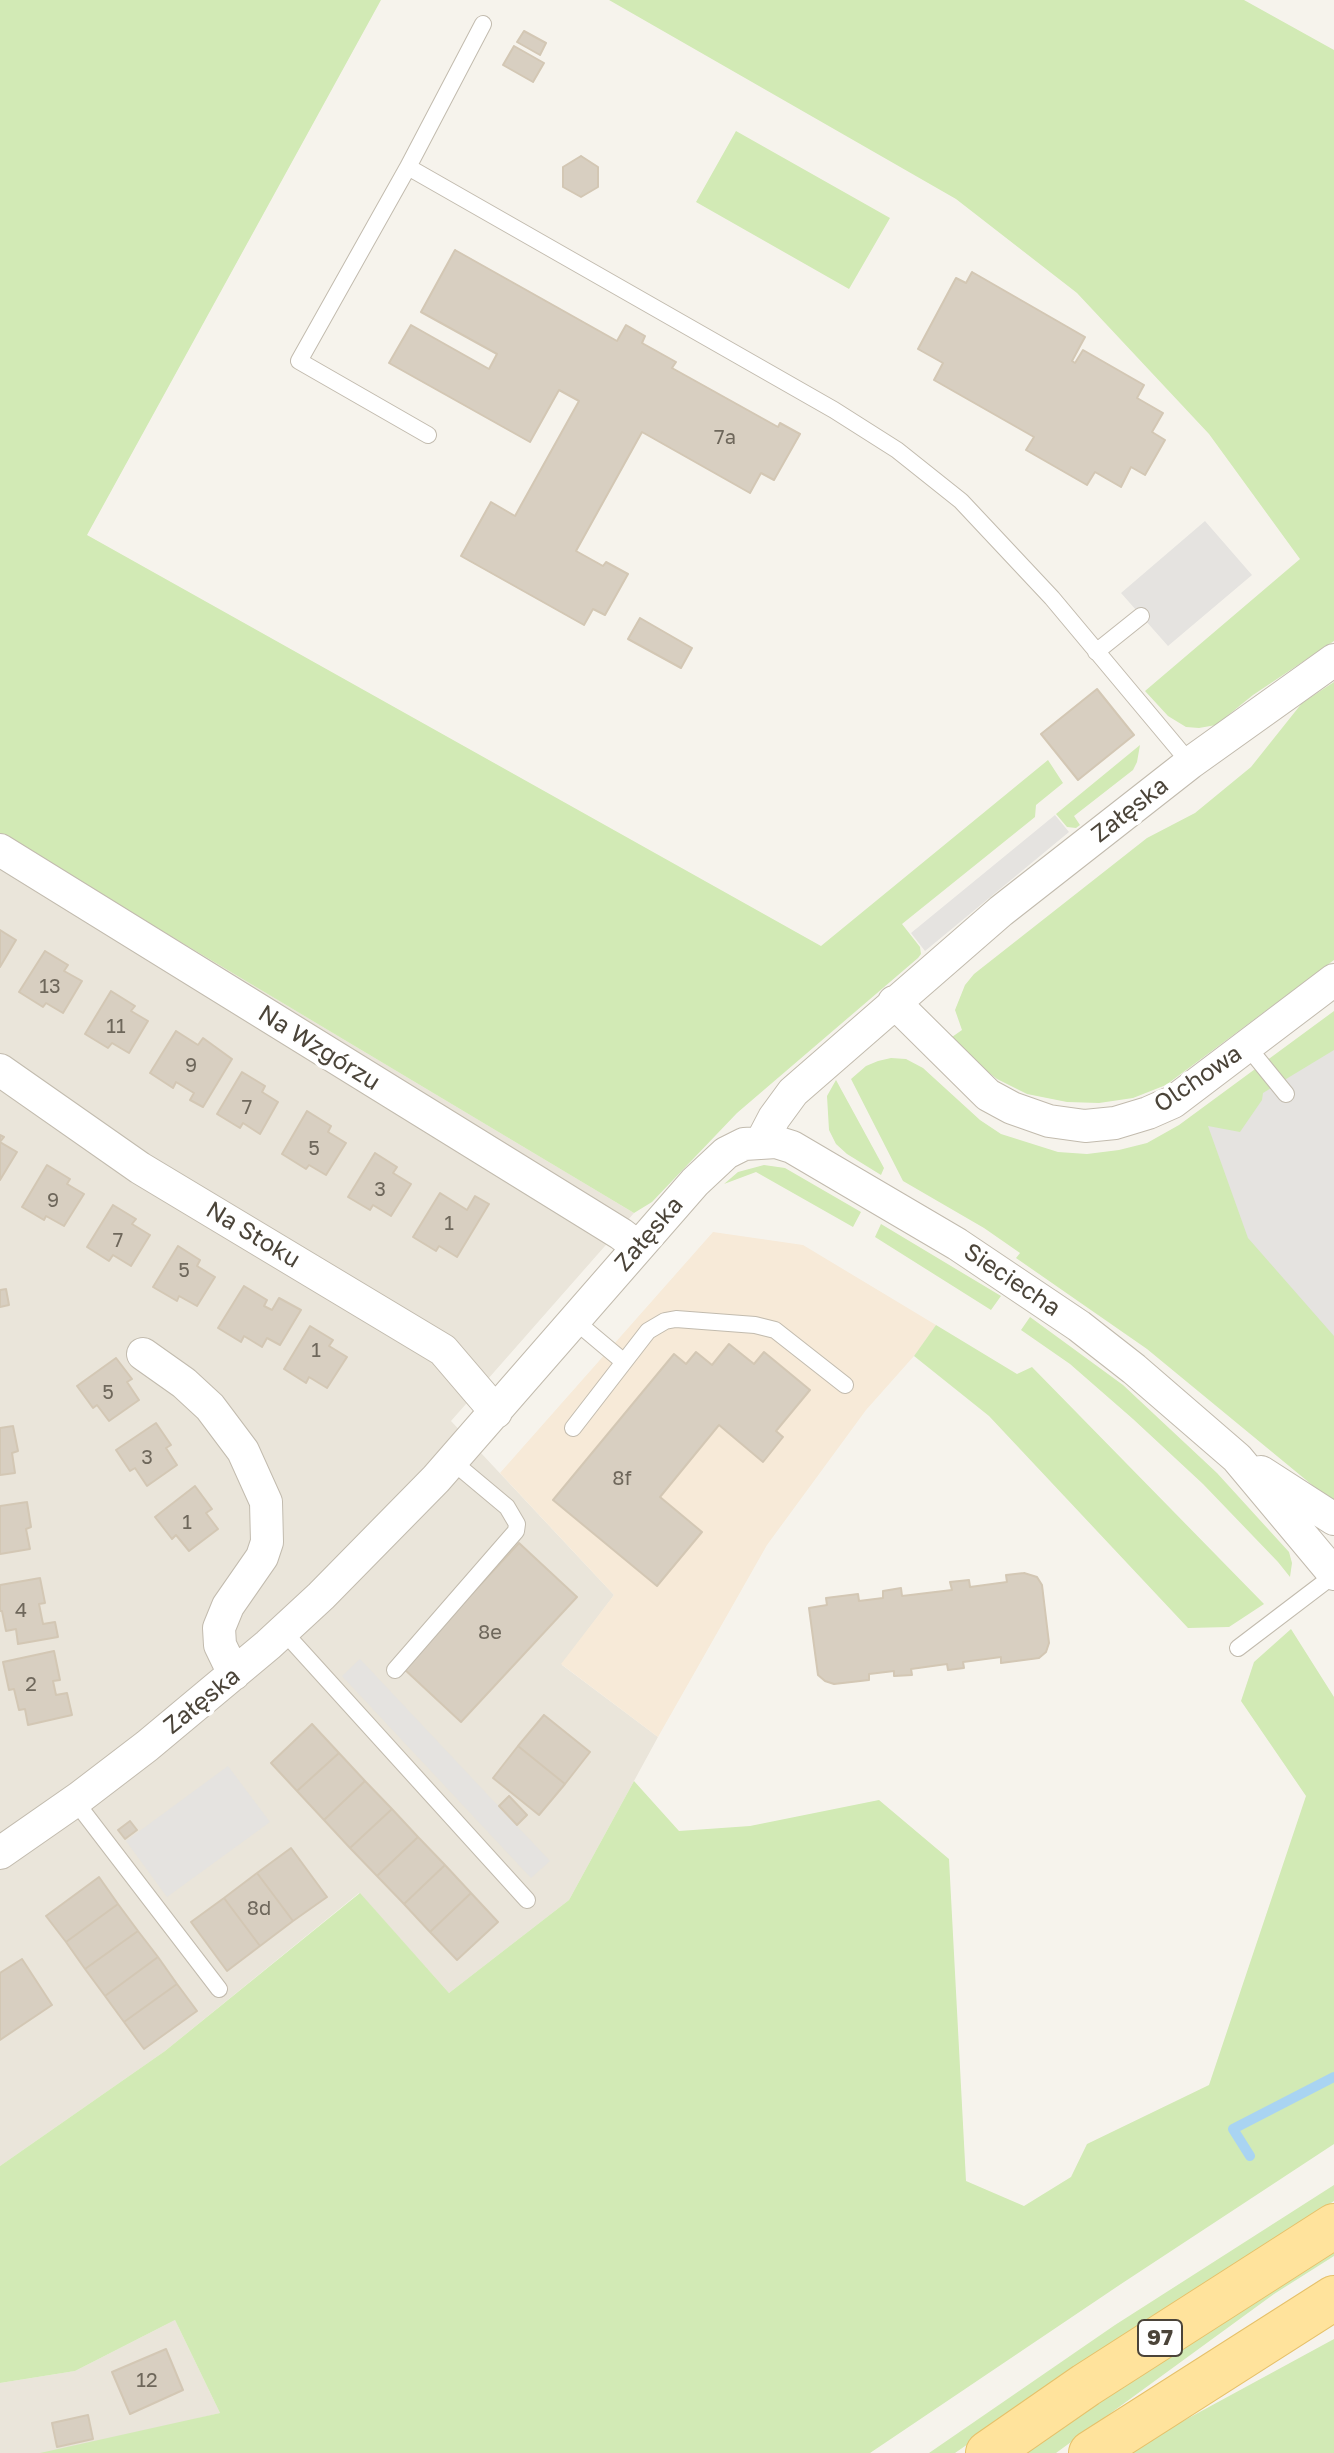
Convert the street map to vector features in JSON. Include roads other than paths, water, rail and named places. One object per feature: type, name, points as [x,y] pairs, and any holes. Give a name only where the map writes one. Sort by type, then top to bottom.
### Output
[{"type":"main road","name":"97","points":[[988,2453],[1086,2385],[1334,2226]]},
{"type":"main road","name":"97","points":[[1091,2453],[1334,2298]]},
{"type":"street","name":"Załęska","points":[[3,1841],[75,1801],[283,1631],[377,1540],[452,1461],[695,1182],[726,1153],[744,1144],[762,1141],[793,1092],[894,1002],[1001,911],[1190,763],[1334,660]]},
{"type":"street","name":"Na Wzgórzu","points":[[0,850],[638,1247]]},
{"type":"street","name":"Olchowa","points":[[894,1002],[988,1095],[1012,1108],[1049,1121],[1085,1126],[1115,1123],[1173,1102],[1334,980]]},
{"type":"street","name":"Na Stoku","points":[[0,1070],[140,1168],[443,1350],[496,1412]]},
{"type":"street","name":"Sieciecha","points":[[762,1141],[792,1147],[957,1244],[1029,1291],[1134,1369],[1237,1458],[1334,1519]]},
{"type":"street","points":[[143,1354],[184,1383],[210,1407],[243,1451],[266,1502],[267,1542],[262,1557],[228,1606],[219,1628],[220,1645],[234,1674]]},
{"type":"street","name":"Sieciecha","points":[[1237,1458],[1334,1574]]},
{"type":"lane","points":[[428,435],[299,361],[408,167],[483,24]]},
{"type":"lane","points":[[408,167],[834,410],[897,450],[961,501],[1052,598],[1190,763]]},
{"type":"lane","points":[[1096,652],[1141,616]]},
{"type":"lane","points":[[1247,1046],[1286,1094]]},
{"type":"lane","points":[[573,1428],[648,1331],[665,1321],[676,1319],[755,1325],[782,1335],[845,1385]]},
{"type":"lane","points":[[574,1320],[624,1362]]},
{"type":"lane","points":[[395,1670],[516,1531],[517,1524],[507,1507],[452,1461]]},
{"type":"lane","points":[[1238,1648],[1334,1574]]},
{"type":"lane","points":[[283,1631],[527,1900]]},
{"type":"lane","points":[[75,1801],[219,1989]]},
{"type":"waterway","points":[[1250,2156],[1233,2129],[1334,2077]]}]
